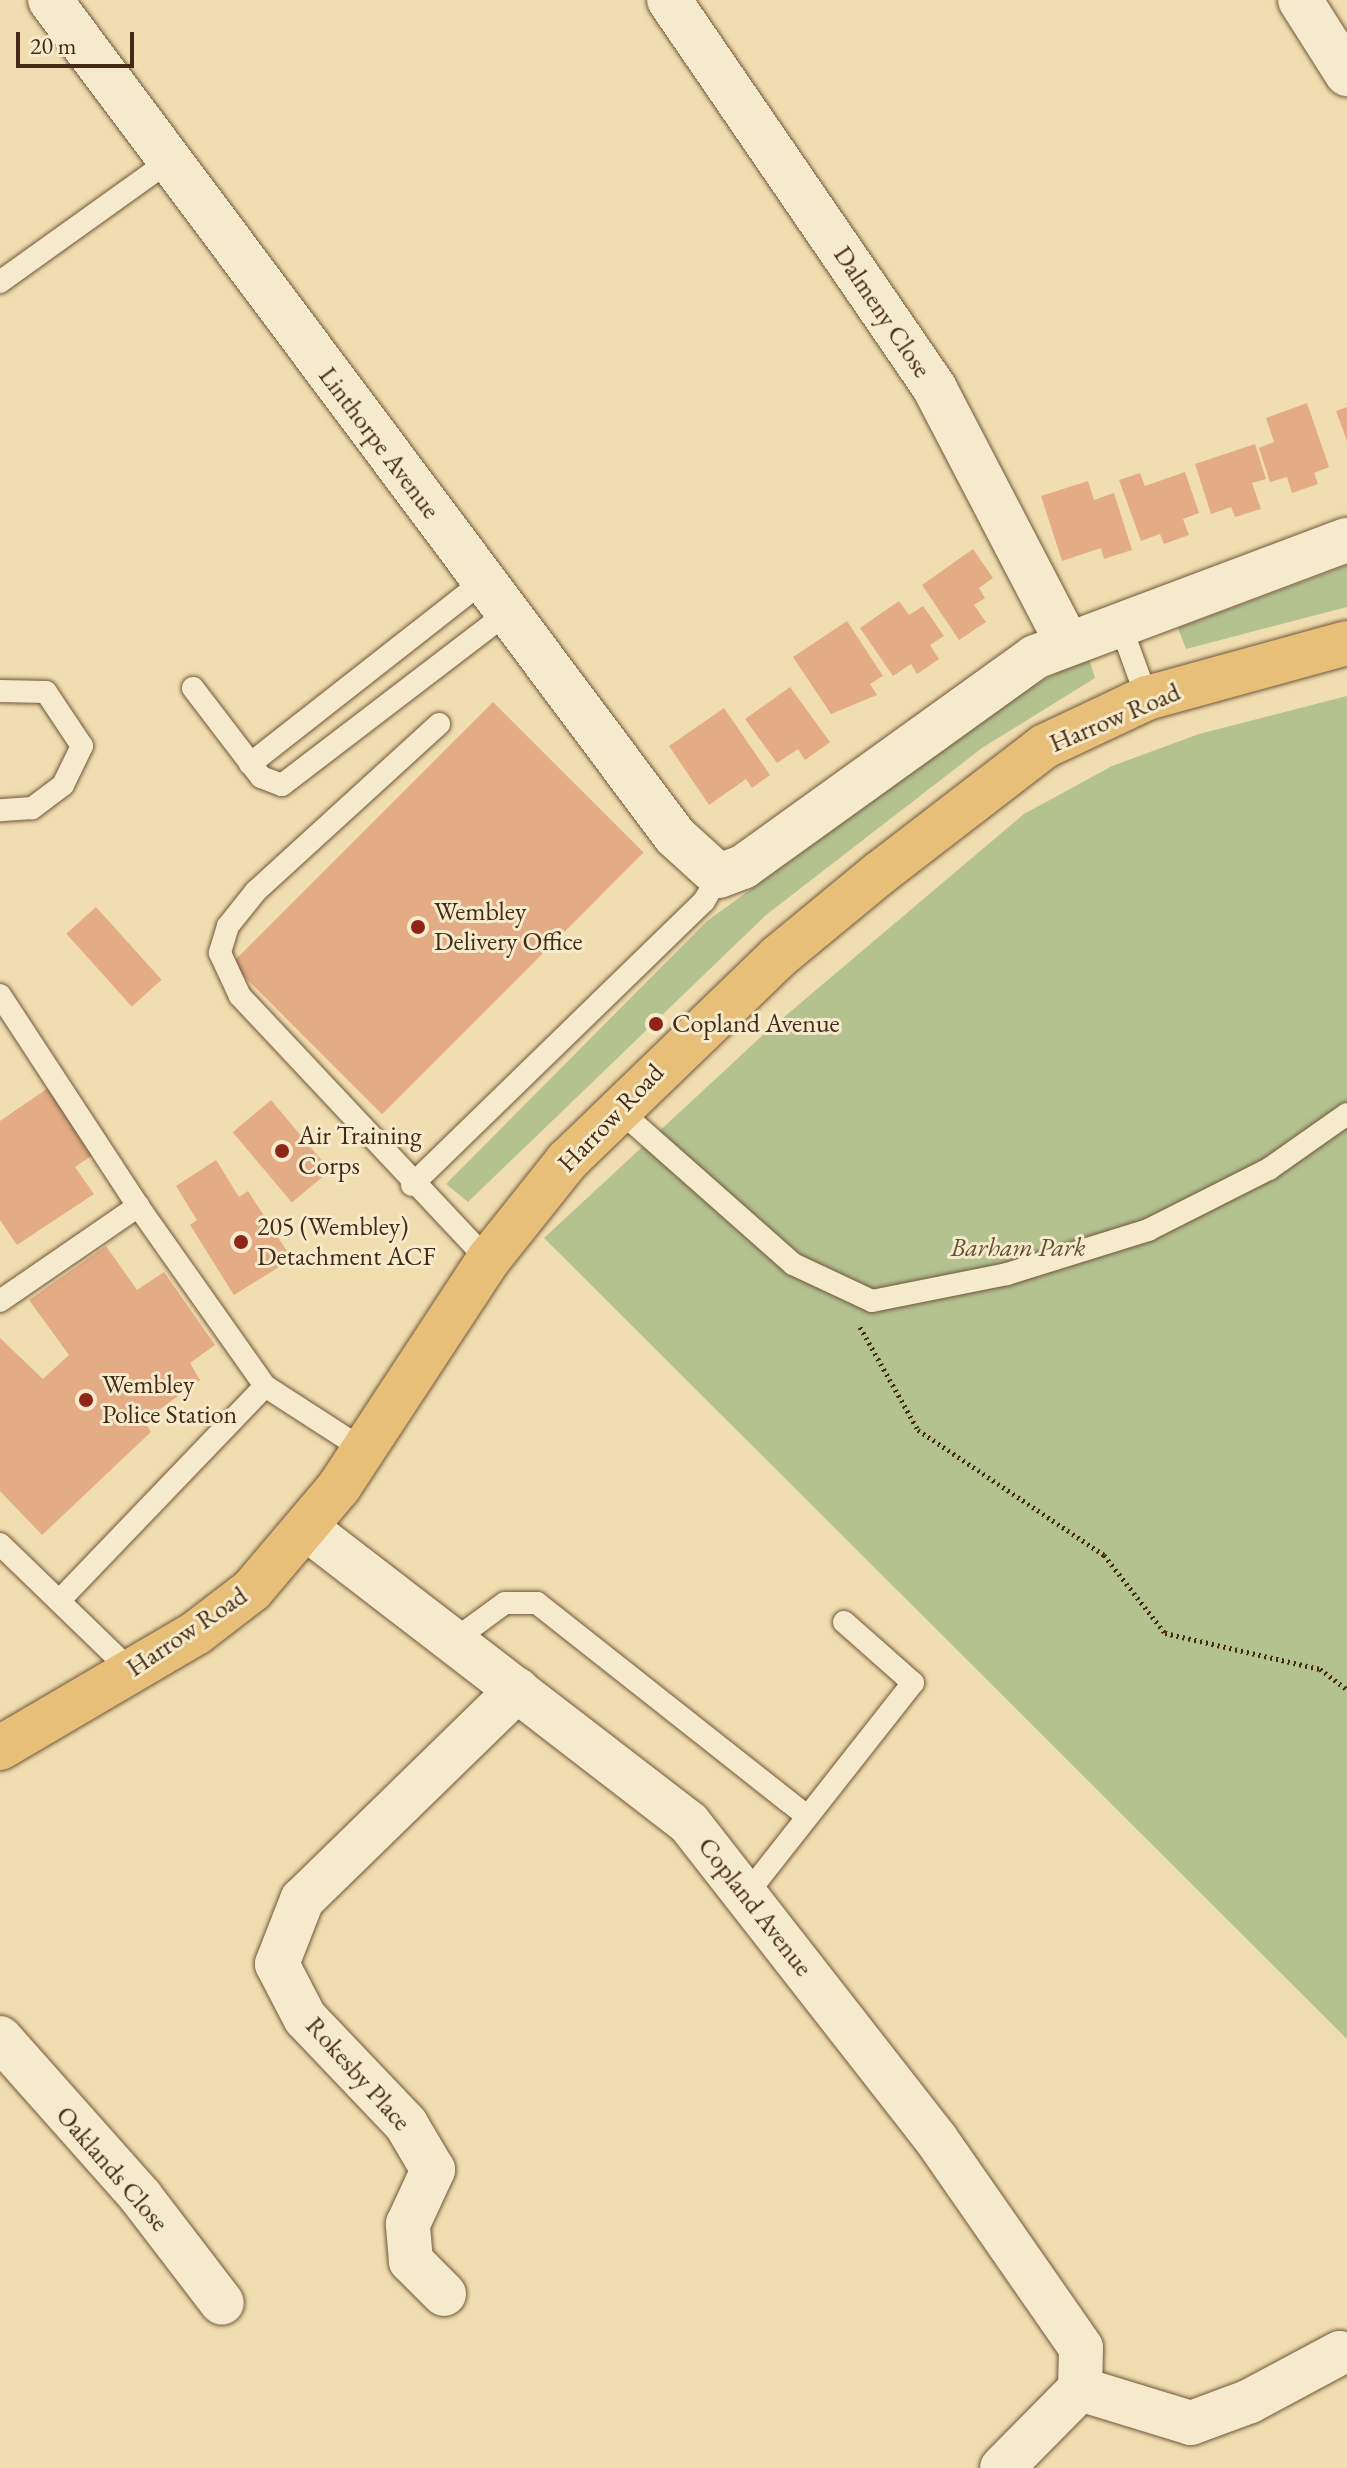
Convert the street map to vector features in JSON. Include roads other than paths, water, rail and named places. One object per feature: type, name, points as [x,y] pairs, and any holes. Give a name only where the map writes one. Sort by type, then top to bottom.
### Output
[{"type":"main road","name":"Harrow Road","points":[[0,1748],[131,1671],[252,1590],[306,1528],[364,1450],[488,1260],[619,1110],[778,957],[880,873],[1045,746],[1147,698],[1347,643]]},
{"type":"street","name":"Linthorpe Avenue","points":[[50,0],[494,598],[675,836],[719,876]]},
{"type":"street","name":"Dalmeny Close","points":[[669,0],[935,389],[1066,641]]},
{"type":"street","points":[[1300,0],[1347,74]]},
{"type":"street","points":[[719,876],[743,867],[1066,641],[1347,540]]},
{"type":"street","name":"Copland Avenue","points":[[306,1528],[689,1823],[936,2139],[1081,2348],[1080,2389]]},
{"type":"street","name":"Rokesby Place","points":[[444,2294],[411,2261],[409,2237],[433,2170],[406,2124],[305,2018],[277,1964],[302,1900],[517,1690]]},
{"type":"street","name":"Oaklands Close","points":[[0,2038],[141,2197],[222,2303]]},
{"type":"street","points":[[1002,2468],[1080,2389],[1191,2423],[1250,2401],[1340,2353]]},
{"type":"lane","points":[[0,282],[169,161]]},
{"type":"lane","points":[[250,764],[494,598]]},
{"type":"lane","points":[[193,688],[250,764],[271,786],[282,785],[494,598]]},
{"type":"lane","points":[[1120,624],[1147,698]]},
{"type":"lane","points":[[0,691],[46,692],[82,746],[63,785],[32,808],[0,810]]},
{"type":"lane","points":[[439,724],[256,891],[228,926],[220,953],[240,996],[412,1185],[488,1260]]},
{"type":"lane","points":[[412,1185],[704,901],[719,876]]},
{"type":"lane","points":[[0,995],[138,1206],[265,1386],[364,1450]]},
{"type":"lane","points":[[619,1110],[793,1264],[872,1301],[1007,1274],[1148,1230],[1269,1169],[1347,1114]]},
{"type":"lane","points":[[0,1301],[138,1206]]},
{"type":"lane","points":[[59,1601],[265,1386]]},
{"type":"lane","points":[[0,1544],[131,1671]]},
{"type":"lane","points":[[453,1641],[505,1603],[537,1603],[807,1816]]},
{"type":"lane","points":[[746,1895],[913,1683],[844,1622]]},
{"type":"place","name":"Wembley Delivery Office","points":[[418,927]]},
{"type":"place","name":"Copland Avenue","points":[[656,1024]]},
{"type":"place","name":"Air Training Corps","points":[[282,1151]]},
{"type":"place","name":"205 (Wembley) Detachment ACF","points":[[241,1242]]},
{"type":"place","name":"Wembley Police Station","points":[[86,1400]]},
{"type":"park label","name":"Barham Park","points":[[1018,1248]]}]
